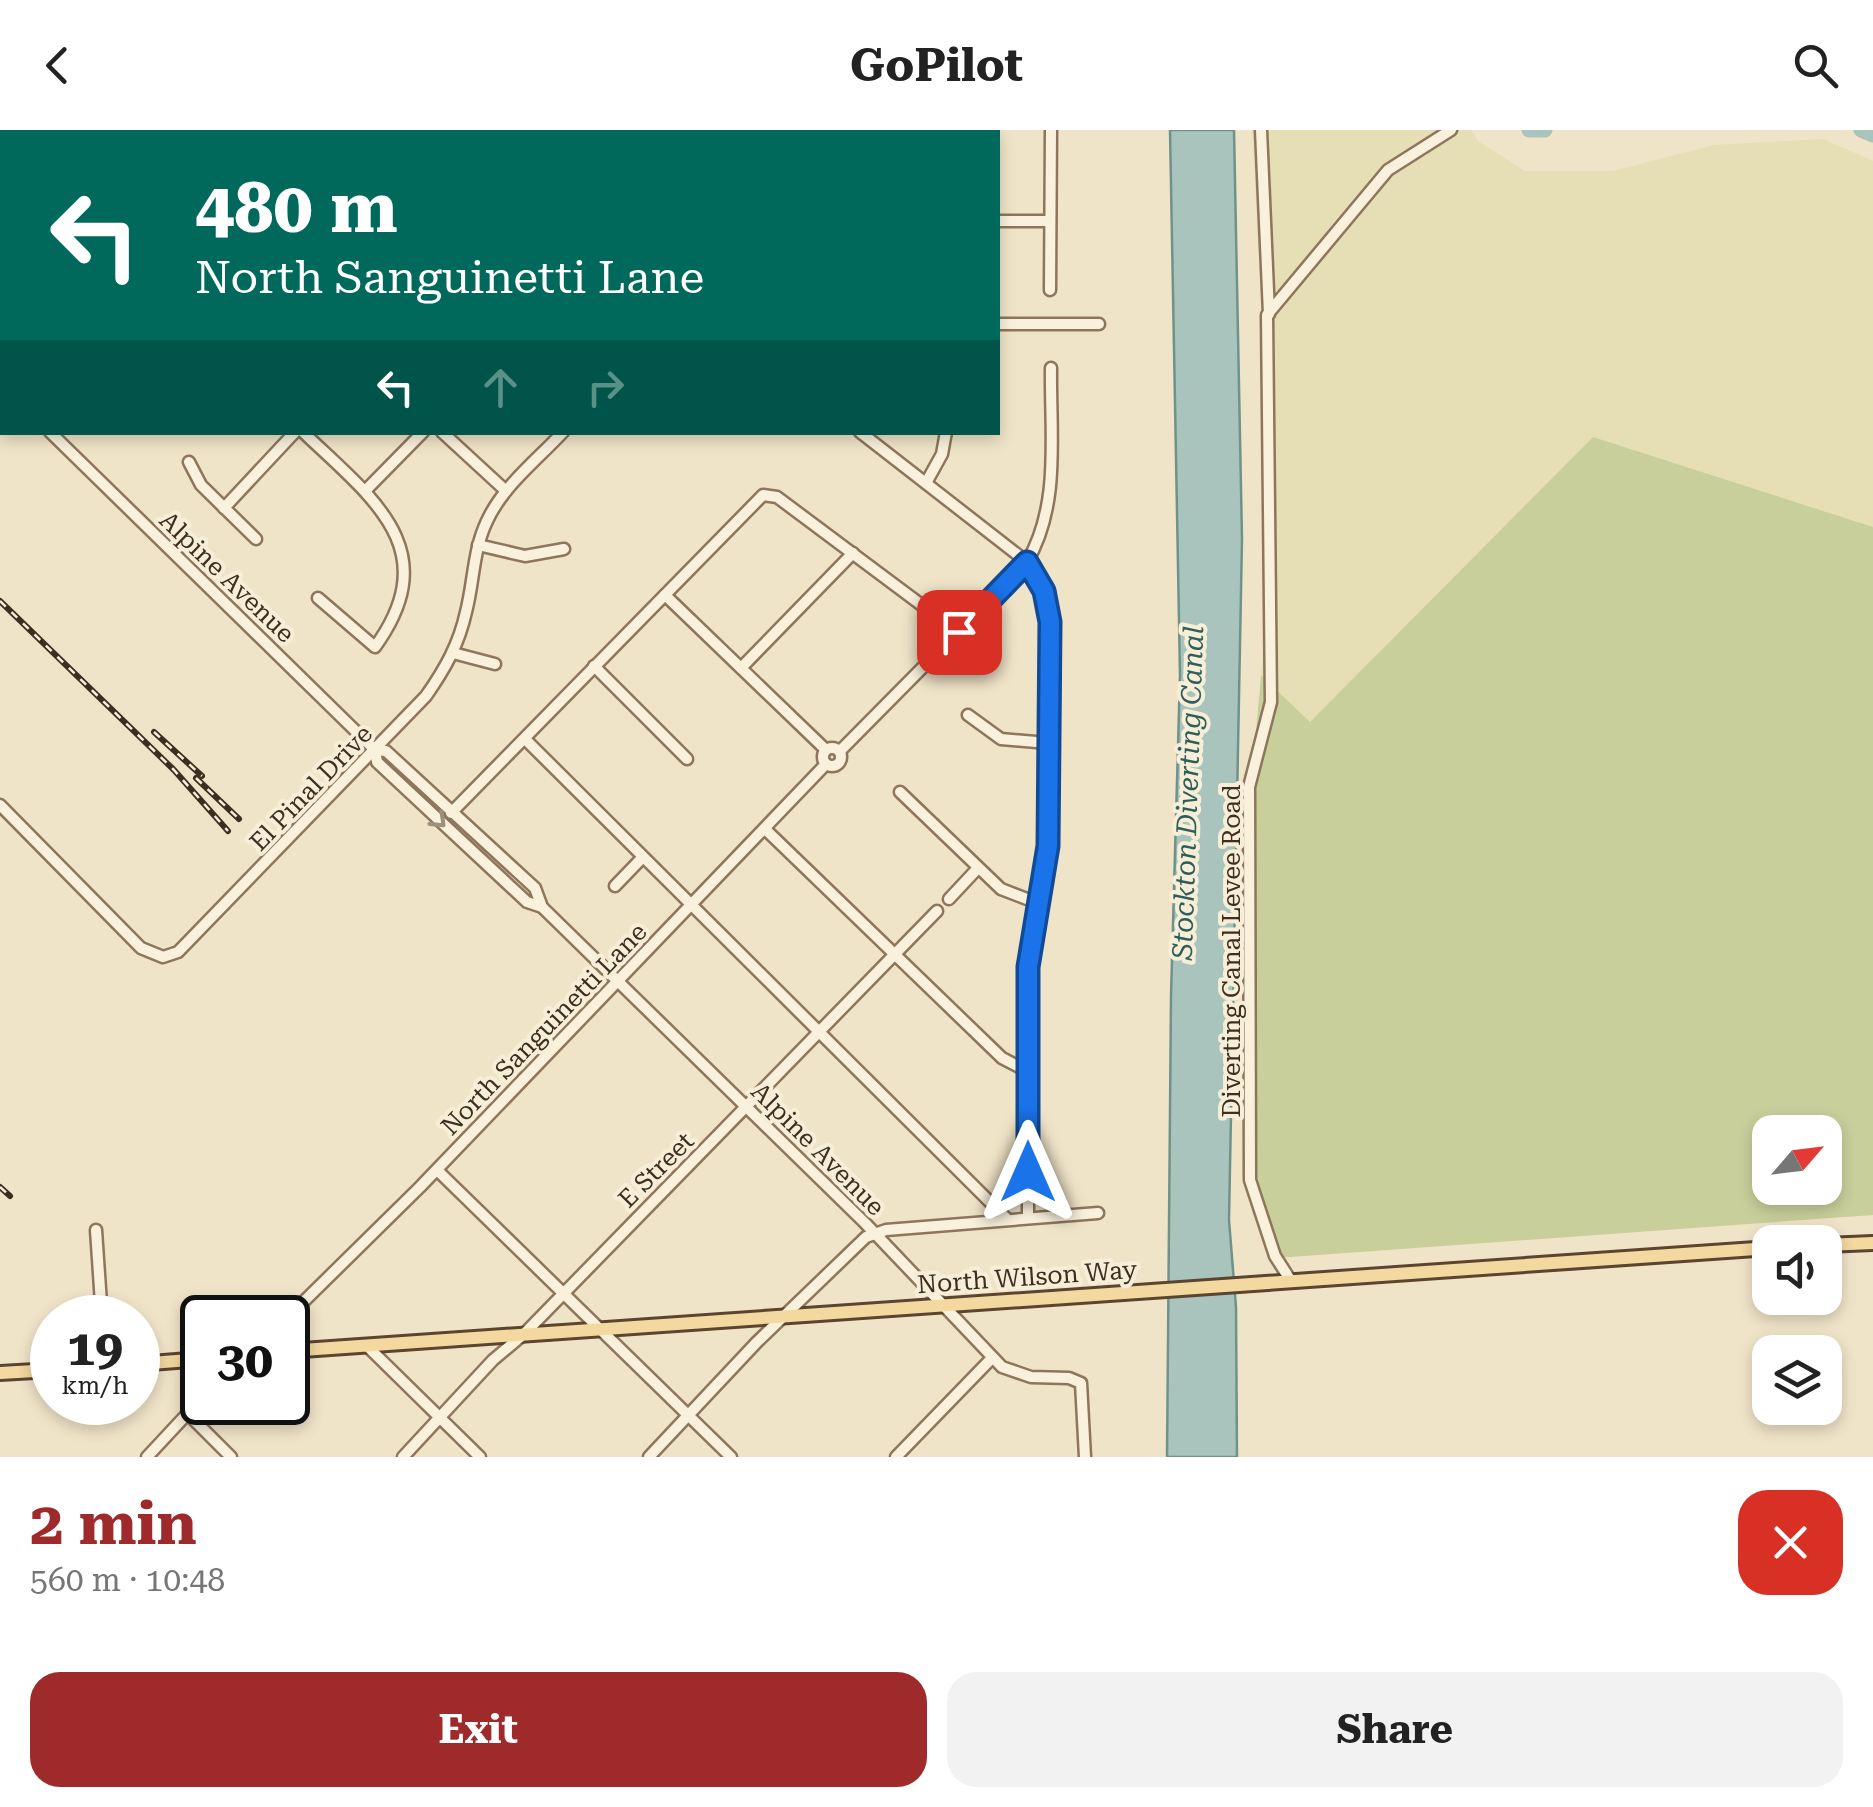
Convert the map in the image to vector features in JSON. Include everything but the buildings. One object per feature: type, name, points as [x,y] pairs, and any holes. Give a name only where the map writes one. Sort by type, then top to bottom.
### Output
[{"type":"main road","points":[[1842,1244],[1873,1243]]},
{"type":"main road","name":"North Wilson Way","points":[[310,1350],[1752,1249]]},
{"type":"main road","points":[[0,1373],[30,1371]]},
{"type":"street","points":[[1050,290],[1051,130]]},
{"type":"street","points":[[1262,130],[1268,314]]},
{"type":"street","points":[[1268,314],[1388,170],[1451,130]]},
{"type":"street","points":[[1000,221],[1050,221]]},
{"type":"street","name":"Diverting Canal Levee Road","points":[[1268,314],[1271,702],[1249,787],[1250,1180],[1276,1256],[1291,1281]]},
{"type":"street","points":[[1000,324],[1100,324]]},
{"type":"street","points":[[665,595],[826,750],[840,751],[1027,562],[1047,522],[1050,504],[1050,368]]},
{"type":"street","name":"Alpine Avenue","points":[[53,435],[375,750],[378,762],[527,902],[542,907],[747,1107],[948,1307],[992,1358],[1015,1374],[1069,1378],[1081,1383],[1086,1457]]},
{"type":"street","points":[[61,443],[69,435]]},
{"type":"street","points":[[224,508],[296,435]]},
{"type":"street","points":[[302,435],[365,492],[396,532],[405,568],[394,618],[375,647],[318,598]]},
{"type":"street","points":[[365,492],[420,435]]},
{"type":"street","points":[[445,435],[506,491]]},
{"type":"street","name":"El Pinal Drive","points":[[0,804],[141,948],[166,956],[189,941],[426,696],[453,653],[467,608],[478,546],[506,491],[560,435]]},
{"type":"street","points":[[864,435],[1027,562],[1038,577],[1048,604],[1048,846],[1028,967],[1028,1217]]},
{"type":"street","points":[[926,483],[942,454],[945,435]]},
{"type":"street","points":[[189,462],[201,486],[256,539]]},
{"type":"street","points":[[451,813],[768,493],[959,632]]},
{"type":"street","points":[[478,546],[525,556],[564,549]]},
{"type":"street","points":[[741,668],[853,553]]},
{"type":"street","points":[[453,653],[494,664]]},
{"type":"street","points":[[594,666],[688,760]]},
{"type":"street","points":[[968,715],[1001,739],[1048,743]]},
{"type":"street","points":[[525,738],[1007,1218]]},
{"type":"street","name":"Alpine Avenue","points":[[375,750],[386,751],[536,888],[542,907]]},
{"type":"street","points":[[826,750],[826,764]]},
{"type":"street","name":"North Sanguinetti Lane","points":[[310,1296],[437,1170],[826,764],[840,762],[840,751]]},
{"type":"street","points":[[900,792],[1001,889],[1040,904]]},
{"type":"street","points":[[765,828],[1002,1058],[1028,1071]]},
{"type":"street","points":[[615,886],[642,858]]},
{"type":"street","points":[[949,899],[978,868]]},
{"type":"street","name":"E Street","points":[[403,1457],[938,911]]},
{"type":"street","points":[[437,1170],[731,1457]]},
{"type":"street","points":[[649,1457],[782,1318],[874,1233],[1007,1218],[1098,1213]]},
{"type":"street","points":[[96,1230],[100,1295]]},
{"type":"street","points":[[368,1346],[480,1457]]},
{"type":"street","points":[[896,1457],[992,1358]]},
{"type":"street","points":[[148,1457],[180,1422]]},
{"type":"street","points":[[208,1425],[231,1457]]},
{"type":"shaded area","points":[[1252,130],[1471,130],[1478,141],[1525,171],[1613,171],[1714,145],[1823,139],[1873,161],[1873,527],[1593,437],[1310,723],[1261,675],[1274,528]]},
{"type":"green space","points":[[1593,437],[1873,527],[1873,1215],[1277,1258],[1246,1188],[1253,766],[1261,675],[1310,722]]},
{"type":"water","name":"Stockton Diverting Canal","points":[[1170,130],[1234,130],[1242,539],[1229,1220],[1236,1307],[1237,1457],[1167,1457],[1171,996],[1180,675]]},
{"type":"waterway","points":[[1529,130],[1545,130]]},
{"type":"waterway","points":[[1861,130],[1873,135]]},
{"type":"railway","points":[[0,601],[174,770],[228,831]]},
{"type":"railway","points":[[154,732],[202,776]]},
{"type":"railway","points":[[196,778],[239,819]]},
{"type":"railway","points":[[0,1187],[10,1196]]},
{"type":"route","points":[[959,632],[1027,562],[1044,591],[1050,622],[1048,846],[1028,967],[1028,1172]]}]
